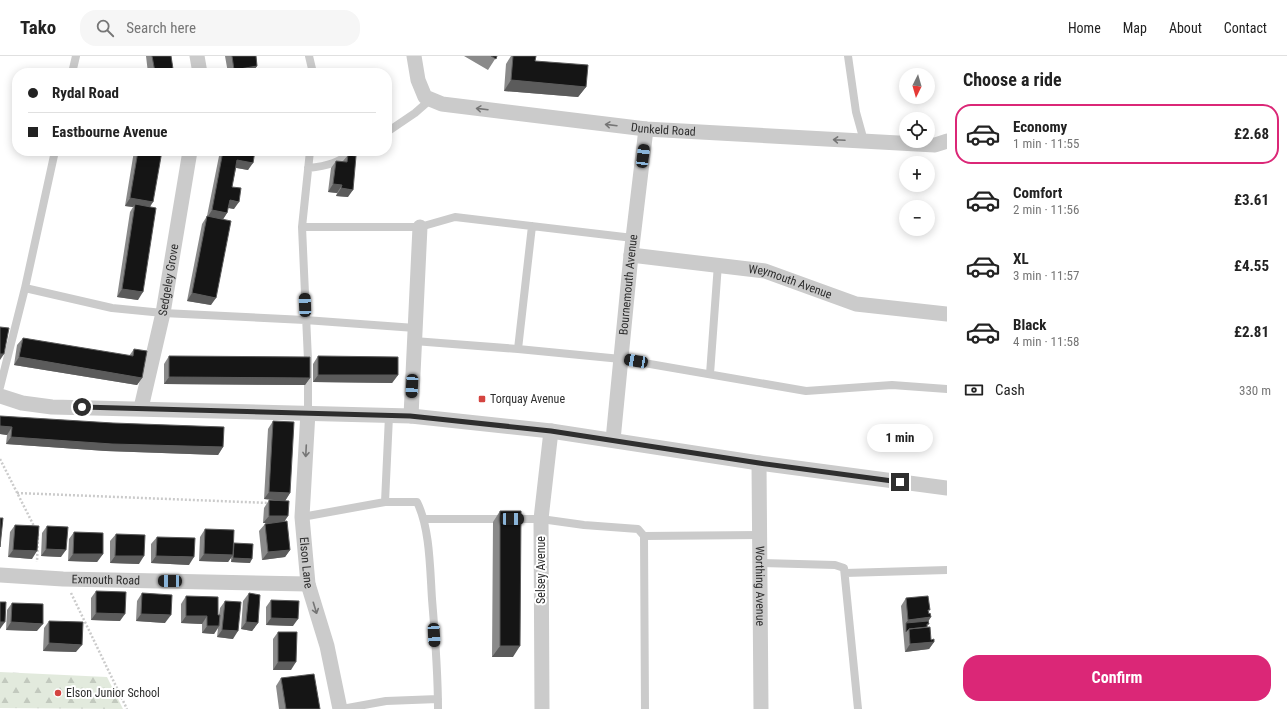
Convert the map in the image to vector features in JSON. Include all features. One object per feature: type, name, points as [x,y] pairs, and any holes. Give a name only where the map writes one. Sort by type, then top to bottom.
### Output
[{"type":"street","points":[[197,56],[199,68]]},
{"type":"street","points":[[414,56],[418,80],[426,97],[431,99]]},
{"type":"street","name":"Dunkeld Road","points":[[431,99],[442,104],[646,129],[936,145],[947,141]]},
{"type":"street","name":"Bournemouth Avenue","points":[[613,440],[631,255],[646,129]]},
{"type":"street","name":"Sedgeley Grove","points":[[141,408],[164,313],[189,156]]},
{"type":"street","points":[[410,416],[420,227]]},
{"type":"street","name":"Weymouth Avenue","points":[[631,255],[718,264],[765,271],[856,304],[947,314]]},
{"type":"street","points":[[0,396],[22,403],[52,407],[308,412],[410,416],[551,431],[759,463],[947,488]]},
{"type":"street","name":"Elson Lane","points":[[308,412],[302,517],[308,584],[327,646],[341,709]]},
{"type":"street","name":"Selsey Avenue","points":[[542,709],[541,519],[551,431]]},
{"type":"street","name":"Worthing Avenue","points":[[759,463],[761,709]]},
{"type":"street","name":"Exmouth Road","points":[[0,575],[36,576],[63,579],[308,584]]},
{"type":"lane","points":[[73,68],[76,56]]},
{"type":"lane","points":[[309,56],[312,68]]},
{"type":"lane","points":[[848,56],[856,112],[864,141]]},
{"type":"lane","points":[[392,129],[415,113],[431,99]]},
{"type":"lane","points":[[0,387],[25,288],[53,156]]},
{"type":"lane","points":[[308,412],[308,360],[302,227],[309,156]]},
{"type":"lane","points":[[308,168],[324,167],[338,162],[348,156]]},
{"type":"lane","points":[[302,227],[420,227],[455,217],[633,238]]},
{"type":"lane","points":[[518,349],[532,226]]},
{"type":"lane","points":[[710,374],[718,264]]},
{"type":"lane","points":[[25,288],[112,308],[164,313],[305,320],[518,349],[621,359],[806,391],[892,385],[947,389]]},
{"type":"lane","points":[[385,502],[389,416]]},
{"type":"lane","points":[[302,517],[385,502],[417,502],[424,519],[430,567],[438,709]]},
{"type":"lane","points":[[424,519],[541,519],[584,525],[638,529],[644,536],[645,709]]},
{"type":"lane","points":[[644,536],[759,535]]},
{"type":"lane","points":[[760,564],[835,565],[844,568],[858,709]]},
{"type":"lane","points":[[845,573],[947,570]]},
{"type":"lane","points":[[341,709],[386,701],[438,699]]},
{"type":"path","points":[[0,459],[38,534],[36,576]]},
{"type":"path","points":[[17,493],[271,504]]},
{"type":"path","points":[[63,579],[127,709]]},
{"type":"green space","name":"Elson Junior School","points":[[0,672],[107,677],[123,709],[0,708]]},
{"type":"building","points":[[152,56],[171,56],[173,68],[154,68]]},
{"type":"building","points":[[232,56],[256,56],[257,66],[234,68]]},
{"type":"building","points":[[513,56],[536,56],[535,61],[588,65],[586,87],[511,80]]},
{"type":"building","points":[[137,156],[161,156],[153,202],[130,198]]},
{"type":"building","points":[[222,156],[254,156],[253,163],[237,160],[232,187],[241,188],[239,202],[230,200],[227,213],[212,210]]},
{"type":"building","points":[[348,156],[356,156],[353,190],[341,188],[342,185],[333,184],[336,161],[347,162]]},
{"type":"building","points":[[135,204],[156,208],[143,292],[122,289]]},
{"type":"building","points":[[207,216],[231,221],[216,298],[192,293]]},
{"type":"building","points":[[0,327],[9,328],[4,354],[0,354]]},
{"type":"building","points":[[23,338],[133,356],[134,349],[147,351],[142,378],[19,357]]},
{"type":"building","points":[[169,356],[310,357],[310,378],[169,377]]},
{"type":"building","points":[[318,356],[398,357],[398,375],[318,375]]},
{"type":"building","points":[[0,416],[113,423],[224,427],[223,447],[112,444],[11,437],[12,427],[0,426]]},
{"type":"building","points":[[273,421],[294,422],[290,493],[269,492]]},
{"type":"building","points":[[269,500],[289,501],[288,516],[269,516]]},
{"type":"building","points":[[500,511],[521,511],[520,646],[500,646]]},
{"type":"building","points":[[0,518],[3,518],[0,547]]},
{"type":"building","points":[[287,521],[290,550],[268,552],[265,524]]},
{"type":"building","points":[[15,525],[39,526],[37,551],[13,550]]},
{"type":"building","points":[[47,526],[68,527],[66,550],[46,549]]},
{"type":"building","points":[[205,529],[234,530],[233,555],[204,554]]},
{"type":"building","points":[[74,532],[103,533],[103,554],[73,554]]},
{"type":"building","points":[[116,534],[145,535],[144,556],[115,556]]},
{"type":"building","points":[[157,537],[195,538],[194,557],[156,556]]},
{"type":"building","points":[[234,543],[253,544],[252,559],[233,558]]},
{"type":"building","points":[[96,591],[126,592],[125,614],[96,613]]},
{"type":"building","points":[[142,593],[172,595],[171,615],[141,614]]},
{"type":"building","points":[[249,593],[260,595],[258,623],[246,622]]},
{"type":"building","points":[[186,596],[218,597],[218,615],[220,615],[219,626],[207,626],[207,616],[186,616]]},
{"type":"building","points":[[928,596],[930,610],[928,610],[931,617],[908,620],[906,598]]},
{"type":"building","points":[[271,600],[299,601],[298,619],[271,618]]},
{"type":"building","points":[[225,601],[241,602],[238,631],[222,630]]},
{"type":"building","points":[[0,602],[6,602],[5,622],[0,622]]},
{"type":"building","points":[[12,603],[43,604],[43,624],[11,622]]},
{"type":"building","points":[[49,621],[83,622],[82,645],[49,643]]},
{"type":"building","points":[[928,621],[929,624],[927,624],[927,627],[909,629],[906,632],[906,623]]},
{"type":"building","points":[[930,627],[931,640],[934,639],[934,642],[910,644],[909,629]]},
{"type":"building","points":[[278,632],[297,632],[296,662],[278,662]]},
{"type":"building","points":[[314,674],[320,709],[286,709],[281,678]]},
{"type":"place","name":"Torquay Avenue","points":[[482,399]]},
{"type":"place","name":"Elson Junior School","points":[[58,693]]},
{"type":"route","points":[[82,407],[308,412],[410,416],[551,431],[759,463],[900,482]]}]
